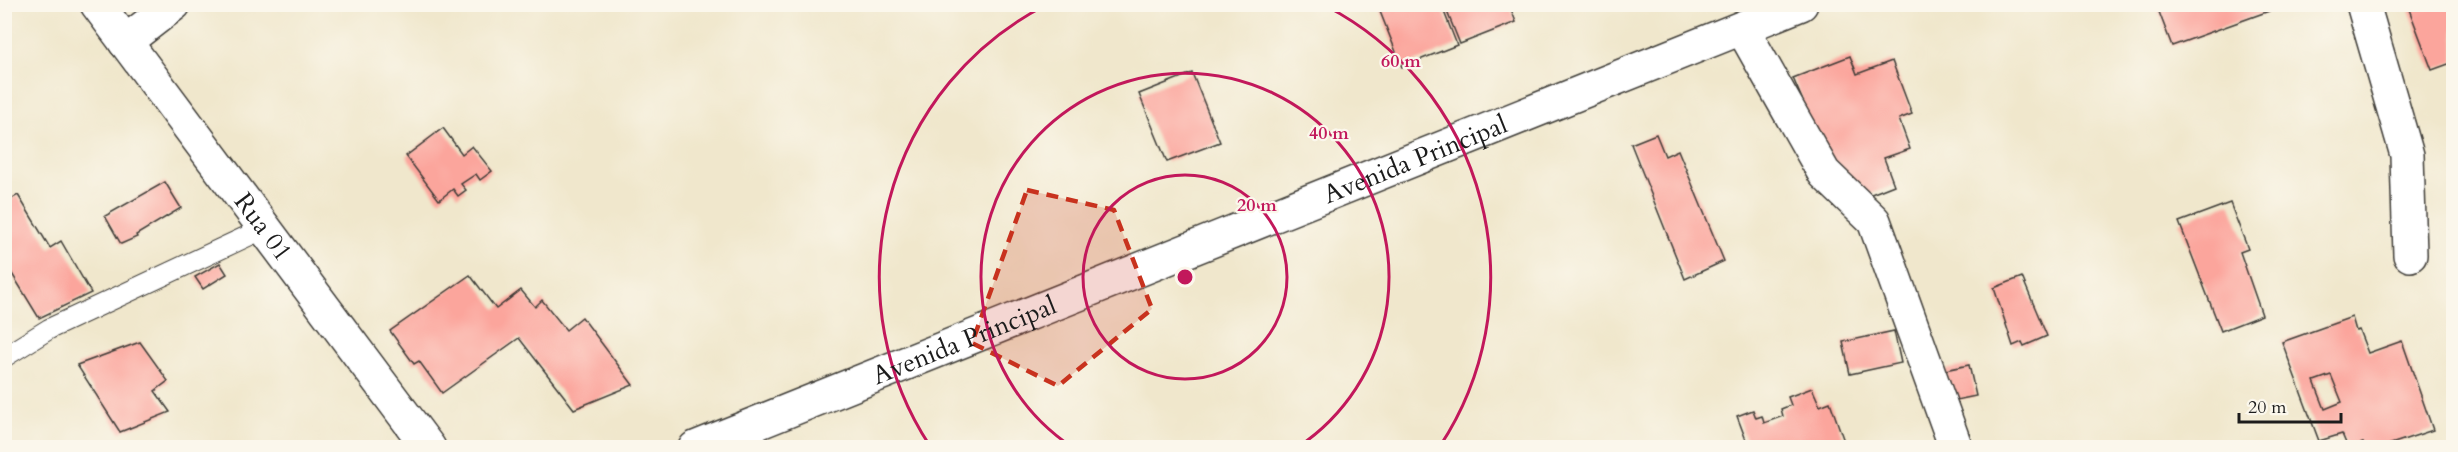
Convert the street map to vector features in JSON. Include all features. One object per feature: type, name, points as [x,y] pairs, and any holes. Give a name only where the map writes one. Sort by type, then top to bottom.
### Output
[{"type":"street","name":"Rua 01","points":[[97,4],[429,447]]},
{"type":"street","points":[[125,42],[174,4]]},
{"type":"street","name":"Avenida Principal","points":[[695,447],[1801,4]]},
{"type":"street","points":[[2363,4],[2407,155],[2410,255]]},
{"type":"street","points":[[1742,28],[1824,172],[1874,221],[1956,447]]},
{"type":"lane","points":[[4,357],[49,329],[265,228]]},
{"type":"highlighted area","points":[[1027,190],[1114,210],[1152,309],[1058,386],[972,343]]},
{"type":"building","points":[[1377,4],[1441,4],[1457,45],[1402,67]]},
{"type":"building","points":[[1444,4],[1509,4],[1516,22],[1460,44]]},
{"type":"building","points":[[2156,4],[2266,4],[2269,11],[2172,46]]},
{"type":"building","points":[[2407,4],[2454,4],[2454,62],[2432,70]]},
{"type":"building","points":[[1850,56],[1857,74],[1892,61],[1912,114],[1899,119],[1910,149],[1884,158],[1894,185],[1846,204],[1799,101],[1802,99],[1793,78]]},
{"type":"building","points":[[1192,73],[1220,142],[1167,162],[1139,94]]},
{"type":"building","points":[[443,128],[462,154],[472,146],[492,171],[480,180],[476,174],[461,184],[466,190],[458,196],[453,189],[439,200],[406,156]]},
{"type":"building","points":[[1656,134],[1665,156],[1678,150],[1724,261],[1685,279],[1631,144]]},
{"type":"building","points":[[165,182],[181,208],[136,235],[137,237],[121,244],[105,216]]},
{"type":"building","points":[[18,195],[50,248],[61,241],[91,293],[39,318],[11,272],[4,276],[4,203]]},
{"type":"building","points":[[2230,203],[2248,249],[2240,252],[2262,315],[2221,331],[2179,222]]},
{"type":"building","points":[[220,263],[227,274],[203,289],[195,277]]},
{"type":"building","points":[[470,275],[496,309],[521,290],[535,307],[542,300],[566,330],[582,317],[633,385],[574,409],[519,338],[442,393],[419,361],[414,364],[390,331]]},
{"type":"building","points":[[2022,277],[2047,336],[2024,346],[2022,342],[2013,346],[1994,288]]},
{"type":"building","points":[[2352,317],[2356,331],[2359,330],[2368,353],[2402,341],[2433,430],[2379,448],[2365,448],[2363,443],[2348,448],[2342,434],[2319,441],[2282,342]],"holes":[[[2331,375],[2342,402],[2325,409],[2314,381]]]},
{"type":"building","points":[[1894,331],[1901,363],[1850,374],[1843,342]]},
{"type":"building","points":[[140,342],[168,381],[155,391],[170,412],[120,432],[77,365]]},
{"type":"building","points":[[1969,365],[1976,396],[1951,401],[1945,370]]},
{"type":"building","points":[[1812,388],[1820,406],[1830,402],[1845,444],[1835,448],[1749,448],[1737,416],[1753,410],[1756,418],[1762,416],[1764,423],[1783,416],[1781,409],[1791,405],[1788,397]]}]
